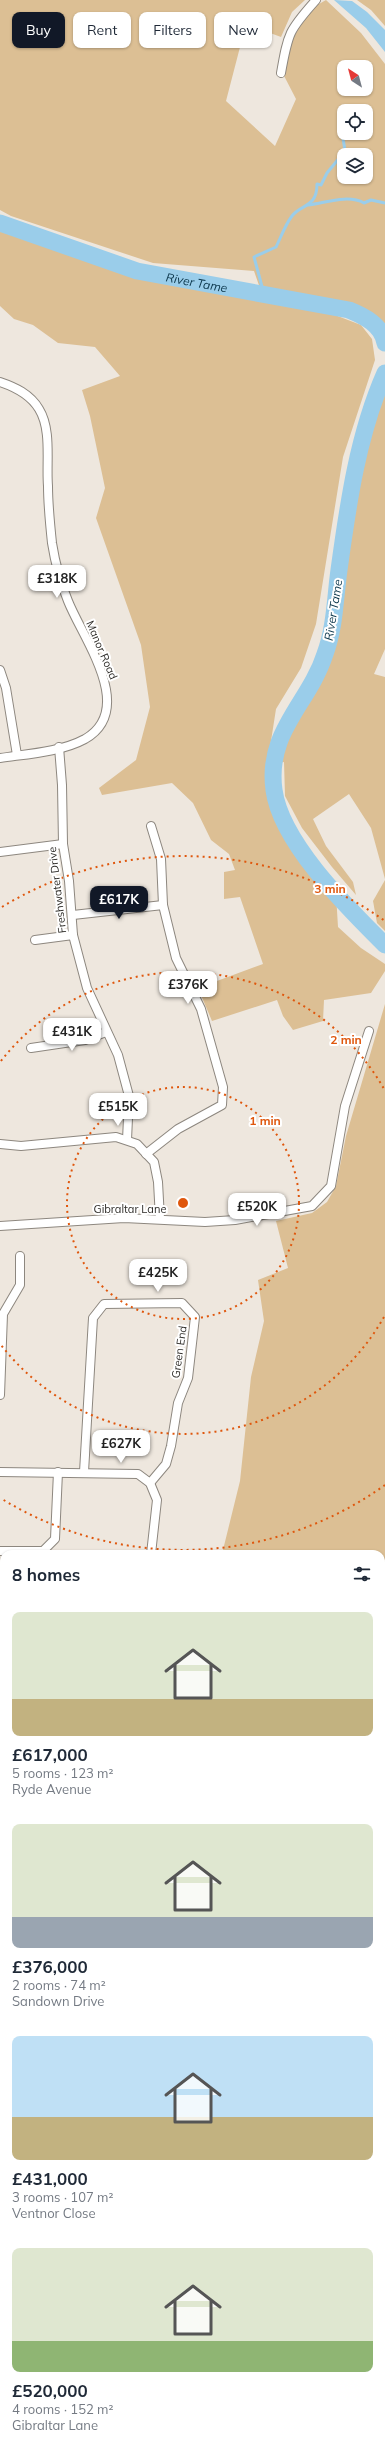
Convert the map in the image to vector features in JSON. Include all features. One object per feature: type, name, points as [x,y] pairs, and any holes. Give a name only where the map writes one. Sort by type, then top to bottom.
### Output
[{"type":"street","points":[[281,73],[290,32],[300,17],[316,0]]},
{"type":"street","name":"Manor Road","points":[[0,382],[18,387],[39,408],[47,434],[48,486],[52,544],[68,600],[107,691],[106,715],[101,724],[86,738],[59,747],[0,758]]},
{"type":"street","points":[[0,670],[6,688],[17,755]]},
{"type":"street","name":"Freshwater Drive","points":[[59,747],[62,785],[63,844],[73,915],[73,935],[87,988],[106,1032],[118,1055],[129,1096],[126,1140]]},
{"type":"street","points":[[146,1154],[178,1129],[222,1105],[223,1087],[201,1009],[176,958],[163,905],[161,859],[151,826]]},
{"type":"street","points":[[0,852],[63,844]]},
{"type":"street","points":[[73,915],[163,905]]},
{"type":"street","points":[[35,940],[73,935]]},
{"type":"street","name":"Gibraltar Lane","points":[[0,1226],[124,1218],[205,1222],[236,1220],[312,1206],[331,1186],[345,1106],[369,1031]]},
{"type":"street","points":[[31,1048],[85,1040],[106,1032]]},
{"type":"street","points":[[0,1144],[21,1146],[116,1137],[137,1144],[154,1162],[158,1182],[160,1219]]},
{"type":"street","points":[[0,1395],[3,1314],[20,1285],[20,1256]]},
{"type":"street","name":"Green End","points":[[84,1472],[93,1318],[104,1304],[182,1304],[195,1317],[188,1378],[178,1403],[166,1464],[150,1483]]},
{"type":"street","points":[[0,1472],[84,1472],[138,1474],[150,1483],[157,1500],[151,1550]]},
{"type":"street","points":[[44,1550],[55,1539],[58,1472]]},
{"type":"shaded area","points":[[0,0],[305,0],[292,12],[281,37],[272,34],[272,12],[214,12],[214,48],[240,48],[226,101],[275,146],[296,99],[281,70],[290,32],[315,1],[319,4],[326,0],[361,33],[385,64],[385,343],[379,330],[367,319],[351,312],[333,306],[262,294],[254,271],[153,263],[11,216],[0,210]]},
{"type":"shaded area","points":[[357,0],[385,0],[385,26],[371,10]]},
{"type":"shaded area","points":[[0,223],[137,271],[178,279],[175,285],[335,315],[361,325],[372,339],[375,360],[343,457],[316,624],[301,668],[276,709],[266,773],[273,774],[279,808],[288,830],[336,894],[338,927],[361,948],[385,964],[385,971],[371,993],[324,1000],[323,1021],[293,1030],[283,1016],[277,1000],[212,1021],[198,988],[263,964],[240,897],[224,899],[224,872],[235,870],[229,854],[211,840],[193,803],[172,783],[102,795],[99,788],[136,760],[150,707],[141,645],[96,518],[105,488],[90,416],[82,390],[120,376],[95,347],[58,343],[33,325],[14,319],[0,306]]},
{"type":"shaded area","points":[[385,373],[385,649],[374,674],[385,677],[385,879],[371,828],[349,794],[313,819],[326,846],[353,882],[356,895],[302,828],[285,796],[284,762],[274,764],[282,733],[292,713],[310,690],[330,640],[347,514],[363,442],[377,391]]},
{"type":"shaded area","points":[[385,880],[385,931],[377,923],[373,901]]},
{"type":"shaded area","points":[[385,1004],[385,1550],[223,1550],[240,1481],[251,1377],[264,1321],[258,1280],[288,1268],[276,1221],[312,1213],[327,1202],[336,1186],[346,1136]]},
{"type":"water","points":[[334,0],[352,1],[367,12],[385,30],[385,52],[366,28]]},
{"type":"waterway","points":[[264,294],[254,257],[276,247],[292,216],[311,202],[316,192],[317,184],[321,185],[327,173],[345,151],[343,140]]},
{"type":"waterway","points":[[308,205],[344,199],[358,200],[364,203],[371,200],[385,203]]},
{"type":"waterway","name":"River Tame","points":[[0,223],[137,271],[349,310],[372,322],[380,331],[385,343]]},
{"type":"waterway","name":"River Tame","points":[[385,373],[368,420],[355,470],[346,520],[331,634],[318,672],[282,734],[276,751],[273,769],[274,790],[279,810],[302,853],[335,894],[385,945]]}]
